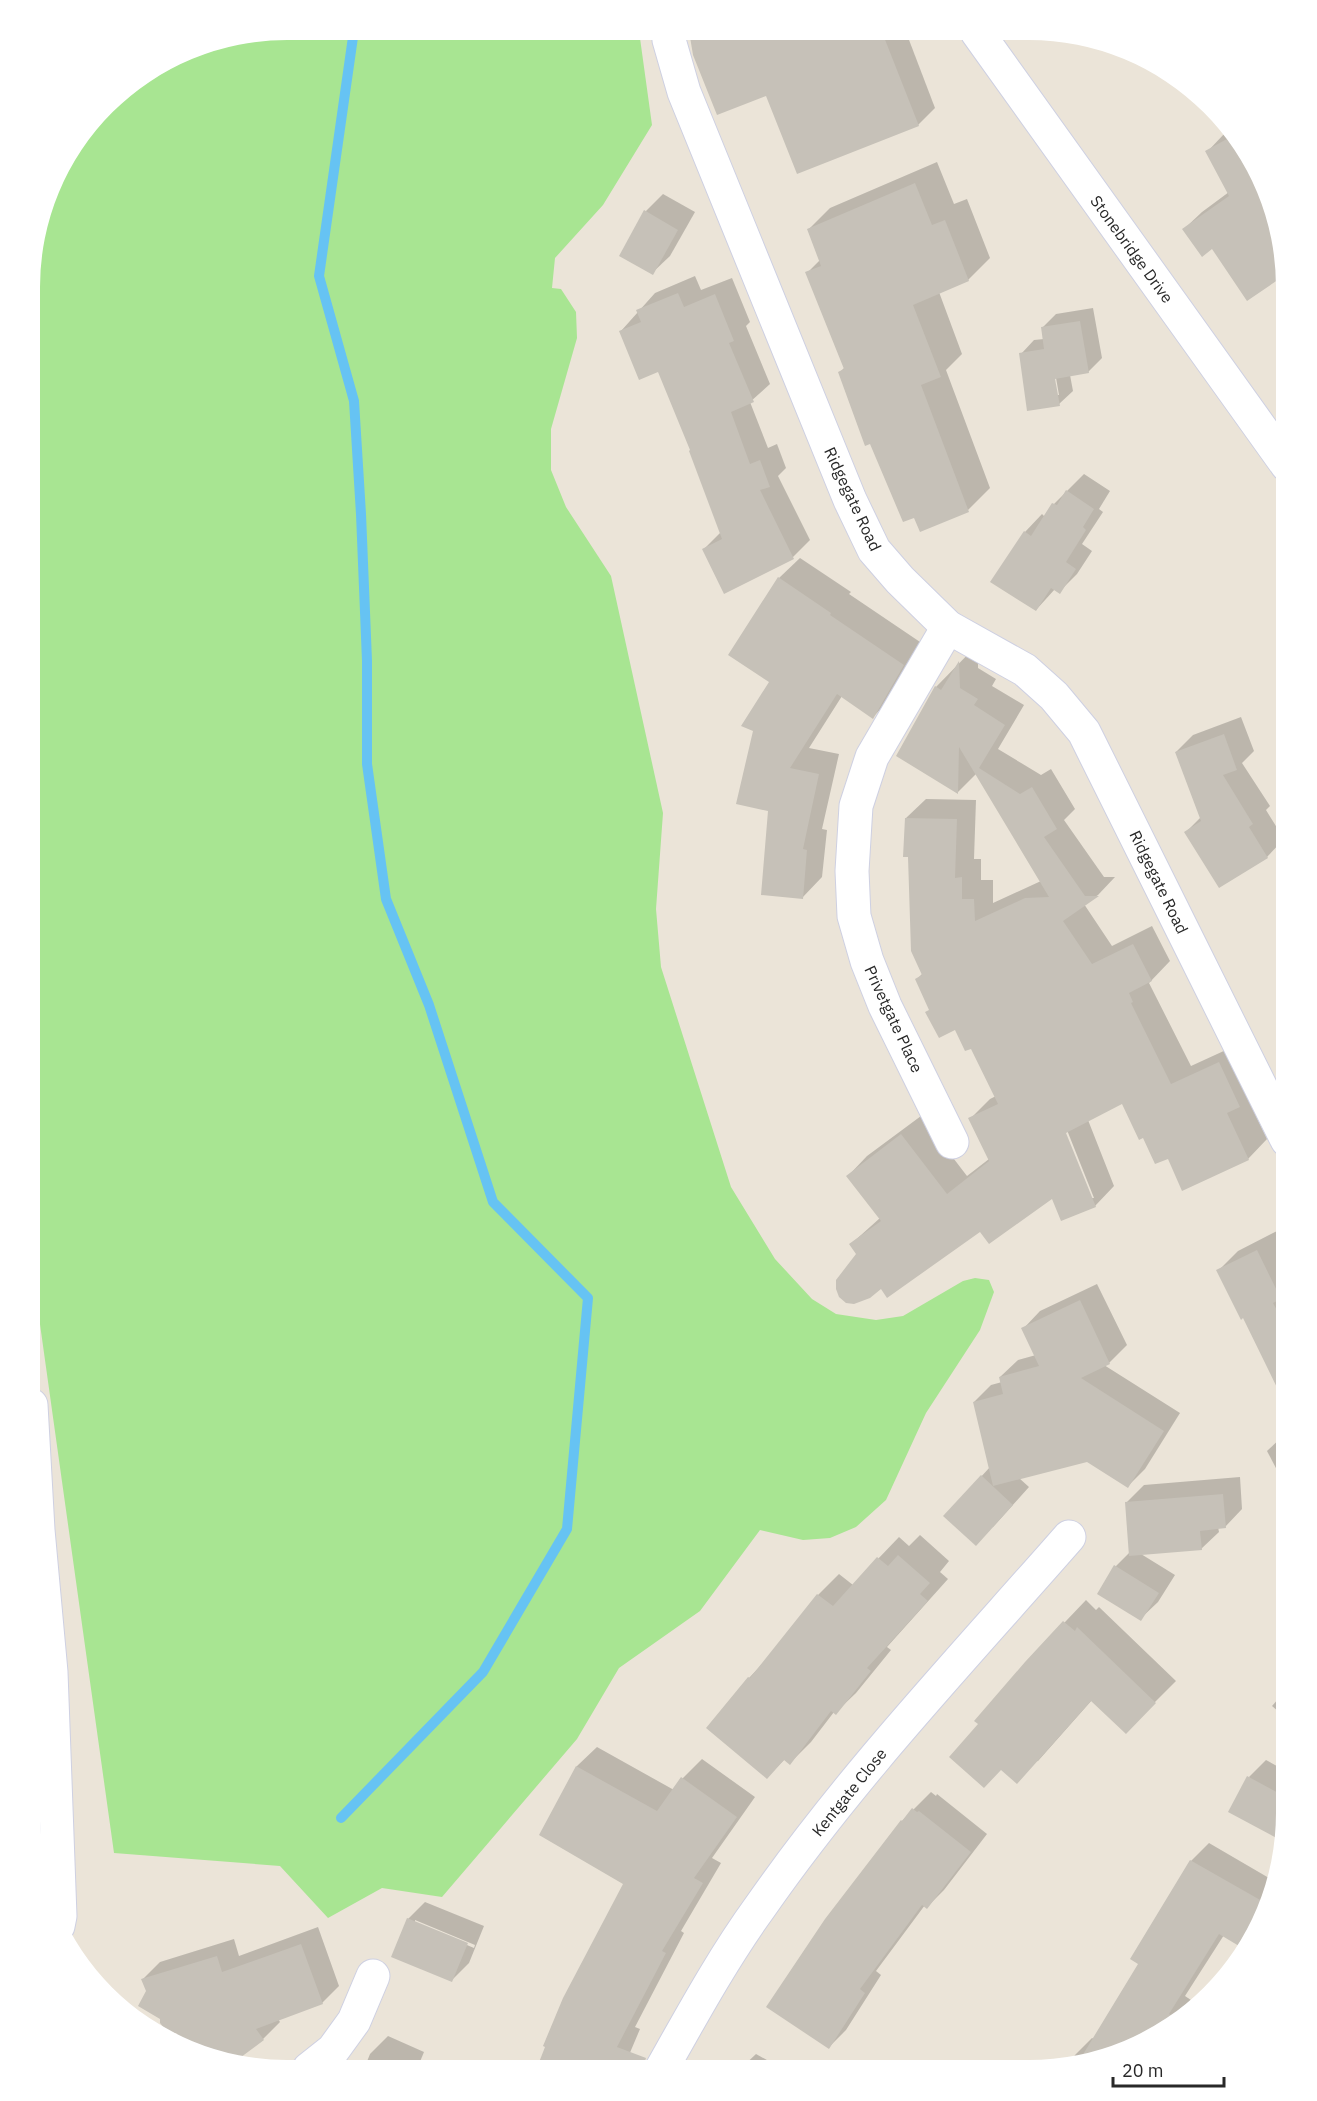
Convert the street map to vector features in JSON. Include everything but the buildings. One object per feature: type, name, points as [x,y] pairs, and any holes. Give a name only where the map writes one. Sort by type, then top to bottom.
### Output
[{"type":"street","name":"Ridgegate Road","points":[[669,40],[684,92],[850,500],[874,550],[900,580],[948,627],[1025,670],[1054,696],[1084,732],[1276,1118]]},
{"type":"street","name":"Stonebridge Drive","points":[[983,40],[1276,450]]},
{"type":"street","name":"Privetgate Place","points":[[948,627],[872,757],[856,806],[852,871],[854,916],[867,961],[885,1006],[952,1142]]},
{"type":"street","name":"Kentgate Close","points":[[667,2060],[703,1995],[759,1907],[839,1803],[1069,1537]]},
{"type":"street","points":[[40,1581],[51,1672],[60,1910]]},
{"type":"street","points":[[320,2060],[333,2050],[354,2020],[373,1976]]},
{"type":"green space","points":[[288,40],[640,40],[652,125],[603,205],[555,258],[552,288],[561,289],[576,312],[577,338],[551,429],[551,470],[566,507],[611,576],[663,813],[656,909],[661,967],[731,1187],[775,1259],[812,1299],[836,1314],[876,1320],[903,1316],[963,1281],[975,1278],[989,1280],[994,1292],[980,1330],[926,1413],[886,1500],[856,1527],[830,1538],[803,1540],[760,1530],[700,1611],[619,1668],[577,1739],[442,1897],[382,1888],[328,1918],[280,1866],[114,1853],[40,1324],[40,288],[45,239],[49,224],[59,193],[82,150],[113,113],[150,82],[193,59],[224,49],[239,45]]},
{"type":"waterway","points":[[341,1818],[483,1672],[567,1529],[588,1298],[493,1202],[429,1005],[386,899],[367,764],[367,661],[354,401],[319,276],[353,40]]}]
